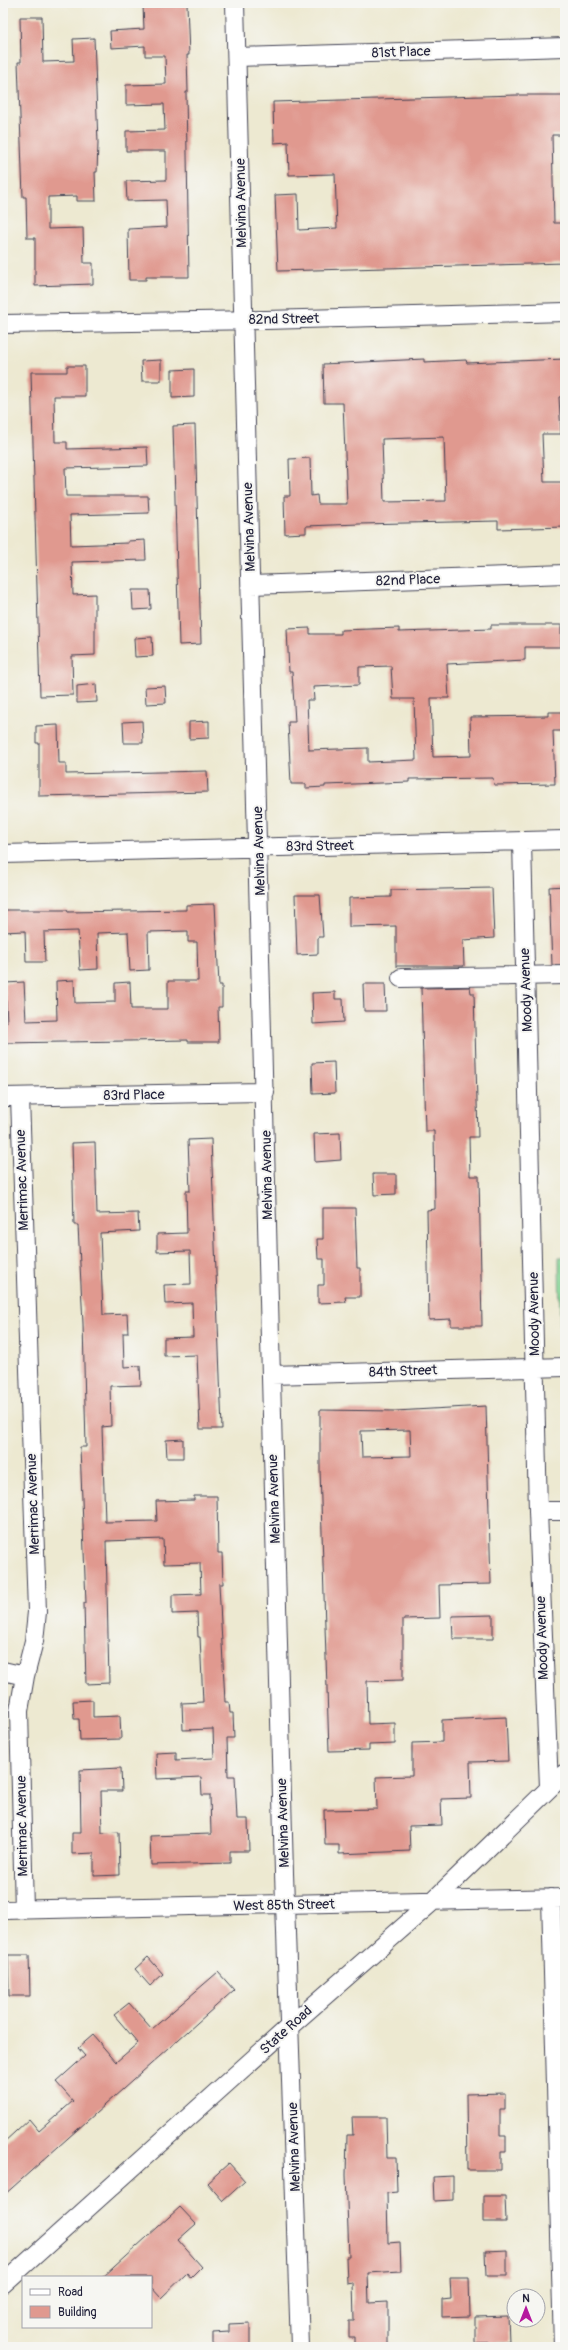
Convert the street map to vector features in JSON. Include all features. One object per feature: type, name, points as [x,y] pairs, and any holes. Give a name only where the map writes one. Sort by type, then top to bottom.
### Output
[{"type":"street","name":"Melvina Avenue","points":[[235,3],[259,848],[271,1375],[289,2027],[300,2347]]},
{"type":"street","name":"81st Place","points":[[237,57],[565,47]]},
{"type":"street","name":"82nd Street","points":[[3,324],[565,312]]},
{"type":"street","name":"82nd Place","points":[[251,585],[565,574]]},
{"type":"street","name":"83rd Street","points":[[3,854],[565,840]]},
{"type":"street","name":"Moody Avenue","points":[[522,841],[538,1511],[549,1787]]},
{"type":"street","points":[[401,978],[565,975]]},
{"type":"street","name":"83rd Place","points":[[11,1097],[265,1092]]},
{"type":"street","name":"Merrimac Avenue","points":[[11,1097],[37,1612],[34,1640],[25,1676],[19,1711],[24,1910]]},
{"type":"street","name":"84th Street","points":[[271,1375],[565,1367]]},
{"type":"street","points":[[538,1511],[565,1511]]},
{"type":"street","points":[[3,1671],[25,1676]]},
{"type":"street","name":"State Road","points":[[3,2284],[289,2027],[432,1902],[565,1773]]},
{"type":"street","points":[[558,1898],[563,2347]]},
{"type":"street","name":"West 85th Street","points":[[3,1910],[432,1902],[558,1898]]},
{"type":"green space","points":[[559,1257],[565,1257],[565,1396],[561,1396]]},
{"type":"building","points":[[187,4],[189,55],[187,55],[188,92],[186,92],[189,277],[146,277],[146,280],[129,280],[128,229],[167,227],[166,200],[127,201],[126,181],[166,180],[166,151],[126,151],[126,131],[165,130],[164,104],[126,105],[126,85],[166,84],[165,56],[145,56],[145,46],[111,48],[110,31],[144,29],[143,5]]},
{"type":"building","points":[[20,17],[42,17],[43,62],[74,61],[73,39],[94,38],[98,143],[97,172],[95,172],[96,201],[77,201],[77,196],[48,197],[48,229],[83,228],[84,263],[93,263],[93,284],[35,286],[35,238],[27,238],[26,197],[23,197],[18,62],[21,62]]},
{"type":"building","points":[[565,95],[565,135],[552,135],[554,223],[565,223],[565,263],[278,271],[275,195],[298,194],[299,230],[337,228],[335,174],[289,175],[288,142],[274,143],[273,102]]},
{"type":"building","points":[[424,359],[424,362],[466,360],[467,363],[565,359],[565,396],[559,397],[561,434],[542,434],[544,482],[565,482],[565,527],[498,529],[498,521],[359,524],[306,526],[306,533],[285,534],[284,496],[290,496],[289,459],[310,458],[311,496],[317,495],[318,504],[347,504],[343,403],[324,403],[323,364]],"holes":[[[444,437],[446,501],[384,502],[382,439]]]},
{"type":"building","points":[[161,360],[161,381],[142,381],[141,361]]},
{"type":"building","points":[[67,366],[85,366],[85,396],[54,396],[55,442],[67,442],[67,449],[147,447],[148,466],[65,468],[66,496],[148,496],[149,513],[70,515],[71,545],[128,543],[128,541],[145,540],[146,560],[72,562],[73,595],[95,594],[95,655],[72,656],[73,695],[40,696],[31,372],[67,372]]},
{"type":"building","points":[[194,369],[194,397],[172,398],[172,370]]},
{"type":"building","points":[[195,425],[201,644],[179,645],[173,426]]},
{"type":"building","points":[[132,590],[150,590],[151,609],[133,610]]},
{"type":"building","points":[[491,625],[561,625],[561,647],[525,647],[525,660],[447,664],[449,698],[431,698],[433,757],[471,756],[470,717],[548,716],[548,712],[565,712],[565,731],[553,731],[555,784],[494,785],[493,778],[409,779],[409,782],[325,785],[325,787],[306,788],[306,784],[291,784],[288,722],[295,722],[292,672],[289,672],[287,629],[310,628],[310,634],[341,634],[341,630],[399,628],[399,632],[491,629]],"holes":[[[391,666],[393,699],[414,699],[416,760],[368,762],[368,748],[309,750],[307,700],[314,700],[313,687],[359,685],[359,667]]]},
{"type":"building","points":[[152,637],[153,656],[135,657],[134,638]]},
{"type":"building","points":[[96,684],[97,702],[77,703],[77,686]]},
{"type":"building","points":[[165,686],[166,703],[146,704],[145,687]]},
{"type":"building","points":[[142,721],[143,743],[124,743],[123,722]]},
{"type":"building","points":[[209,721],[209,738],[189,739],[189,722]]},
{"type":"building","points":[[58,725],[59,763],[66,763],[66,774],[207,771],[208,792],[39,796],[39,743],[36,743],[36,726]]},
{"type":"building","points":[[565,886],[565,965],[552,965],[549,887]]},
{"type":"building","points":[[492,888],[494,938],[463,940],[464,966],[396,966],[396,926],[349,927],[349,898],[391,897],[391,890]]},
{"type":"building","points":[[295,895],[320,895],[323,937],[318,937],[318,954],[297,955]]},
{"type":"building","points":[[215,904],[219,985],[222,985],[222,1007],[218,1007],[219,1042],[188,1042],[188,1040],[3,1043],[3,1022],[7,1022],[5,983],[24,982],[26,1021],[57,1020],[56,981],[74,980],[75,1003],[115,1002],[115,983],[130,982],[131,1009],[168,1009],[168,981],[198,981],[197,942],[188,942],[188,931],[148,932],[149,970],[130,971],[128,932],[97,933],[98,969],[80,970],[78,931],[44,932],[45,962],[26,962],[25,931],[3,932],[3,910],[67,910],[68,912],[186,910],[186,905]]},
{"type":"building","points":[[363,984],[385,984],[386,1011],[364,1011]]},
{"type":"building","points":[[470,987],[471,993],[474,993],[478,1137],[469,1137],[470,1176],[479,1176],[482,1326],[451,1326],[451,1319],[429,1320],[427,1210],[435,1209],[434,1131],[425,1131],[421,988]]},
{"type":"building","points":[[335,992],[335,999],[343,999],[344,1022],[313,1024],[312,993]]},
{"type":"building","points":[[334,1062],[335,1093],[313,1094],[312,1063]]},
{"type":"building","points":[[340,1133],[341,1160],[315,1162],[314,1134]]},
{"type":"building","points":[[211,1139],[222,1429],[200,1429],[197,1355],[164,1356],[164,1338],[193,1337],[192,1303],[165,1304],[164,1285],[191,1284],[190,1251],[157,1252],[157,1234],[187,1233],[186,1191],[190,1191],[188,1140]]},
{"type":"building","points":[[95,1142],[97,1214],[138,1213],[139,1231],[100,1233],[103,1315],[127,1314],[128,1333],[123,1333],[124,1367],[140,1366],[141,1385],[110,1386],[111,1426],[102,1427],[105,1522],[157,1521],[156,1501],[194,1500],[194,1496],[217,1496],[218,1553],[222,1553],[223,1584],[219,1584],[225,1702],[229,1702],[230,1713],[233,1713],[234,1738],[227,1738],[228,1776],[235,1776],[237,1819],[248,1819],[249,1851],[230,1851],[230,1863],[151,1865],[150,1836],[211,1834],[210,1795],[202,1795],[201,1777],[157,1779],[156,1753],[176,1752],[176,1760],[214,1758],[213,1729],[183,1730],[182,1703],[203,1702],[200,1637],[198,1637],[197,1613],[172,1614],[172,1595],[201,1594],[200,1563],[164,1564],[163,1539],[106,1541],[109,1683],[86,1684],[84,1603],[86,1603],[80,1447],[86,1447],[83,1324],[78,1225],[74,1225],[72,1143]]},
{"type":"building","points":[[373,1174],[396,1174],[396,1194],[374,1195]]},
{"type":"building","points":[[323,1208],[355,1208],[357,1268],[360,1268],[360,1297],[345,1297],[346,1302],[318,1303],[318,1285],[324,1285],[324,1259],[318,1259],[317,1239],[323,1239]]},
{"type":"building","points":[[486,1406],[491,1584],[439,1585],[440,1618],[403,1619],[403,1680],[367,1681],[368,1724],[395,1723],[395,1744],[369,1745],[369,1750],[329,1751],[320,1470],[320,1410],[395,1411]],"holes":[[[410,1430],[411,1456],[362,1457],[361,1431]]]},
{"type":"building","points":[[183,1439],[183,1458],[167,1458],[166,1440]]},
{"type":"building","points":[[493,1615],[493,1639],[453,1639],[452,1616]]},
{"type":"building","points":[[93,1700],[93,1717],[120,1716],[121,1739],[80,1740],[79,1719],[74,1719],[73,1701]]},
{"type":"building","points":[[506,1717],[508,1761],[470,1762],[471,1798],[441,1799],[442,1825],[409,1826],[410,1851],[339,1854],[339,1845],[325,1845],[324,1810],[377,1809],[376,1777],[412,1776],[412,1743],[442,1742],[442,1720]]},
{"type":"building","points":[[121,1768],[122,1791],[101,1791],[102,1833],[119,1832],[120,1875],[94,1876],[94,1853],[72,1854],[72,1833],[81,1833],[80,1770]]},
{"type":"building","points":[[8,1955],[29,1955],[30,1996],[9,1996]]},
{"type":"building","points":[[148,1957],[163,1974],[150,1986],[135,1969]]},
{"type":"building","points":[[218,1972],[234,1990],[3,2196],[3,2143],[29,2119],[39,2131],[73,2101],[56,2082],[85,2056],[78,2048],[93,2035],[116,2062],[138,2043],[114,2015],[129,2003],[152,2029]]},
{"type":"building","points":[[505,2093],[505,2109],[500,2109],[500,2136],[506,2136],[506,2152],[501,2152],[501,2170],[467,2170],[466,2094]]},
{"type":"building","points":[[352,2117],[386,2117],[387,2158],[396,2158],[397,2192],[387,2193],[388,2243],[400,2242],[401,2271],[368,2273],[369,2303],[388,2302],[388,2347],[355,2347],[355,2337],[349,2337],[349,2321],[354,2321],[353,2282],[347,2283],[346,2257],[349,2257],[346,2175],[347,2135],[353,2135]]},
{"type":"building","points":[[229,2163],[245,2181],[223,2201],[207,2183]]},
{"type":"building","points":[[453,2176],[453,2200],[434,2201],[433,2177]]},
{"type":"building","points":[[484,2196],[505,2196],[506,2222],[484,2222]]},
{"type":"building","points":[[180,2207],[196,2224],[178,2240],[202,2267],[191,2278],[187,2273],[161,2298],[152,2288],[152,2276],[104,2276]]},
{"type":"building","points":[[507,2250],[507,2276],[486,2276],[485,2251]]},
{"type":"building","points":[[450,2277],[469,2277],[470,2316],[442,2317],[442,2299],[451,2298]]},
{"type":"building","points":[[506,2316],[506,2328],[508,2328],[509,2342],[475,2343],[475,2317]]},
{"type":"building","points":[[250,2323],[250,2347],[213,2347],[213,2333],[229,2332],[229,2324]]}]
